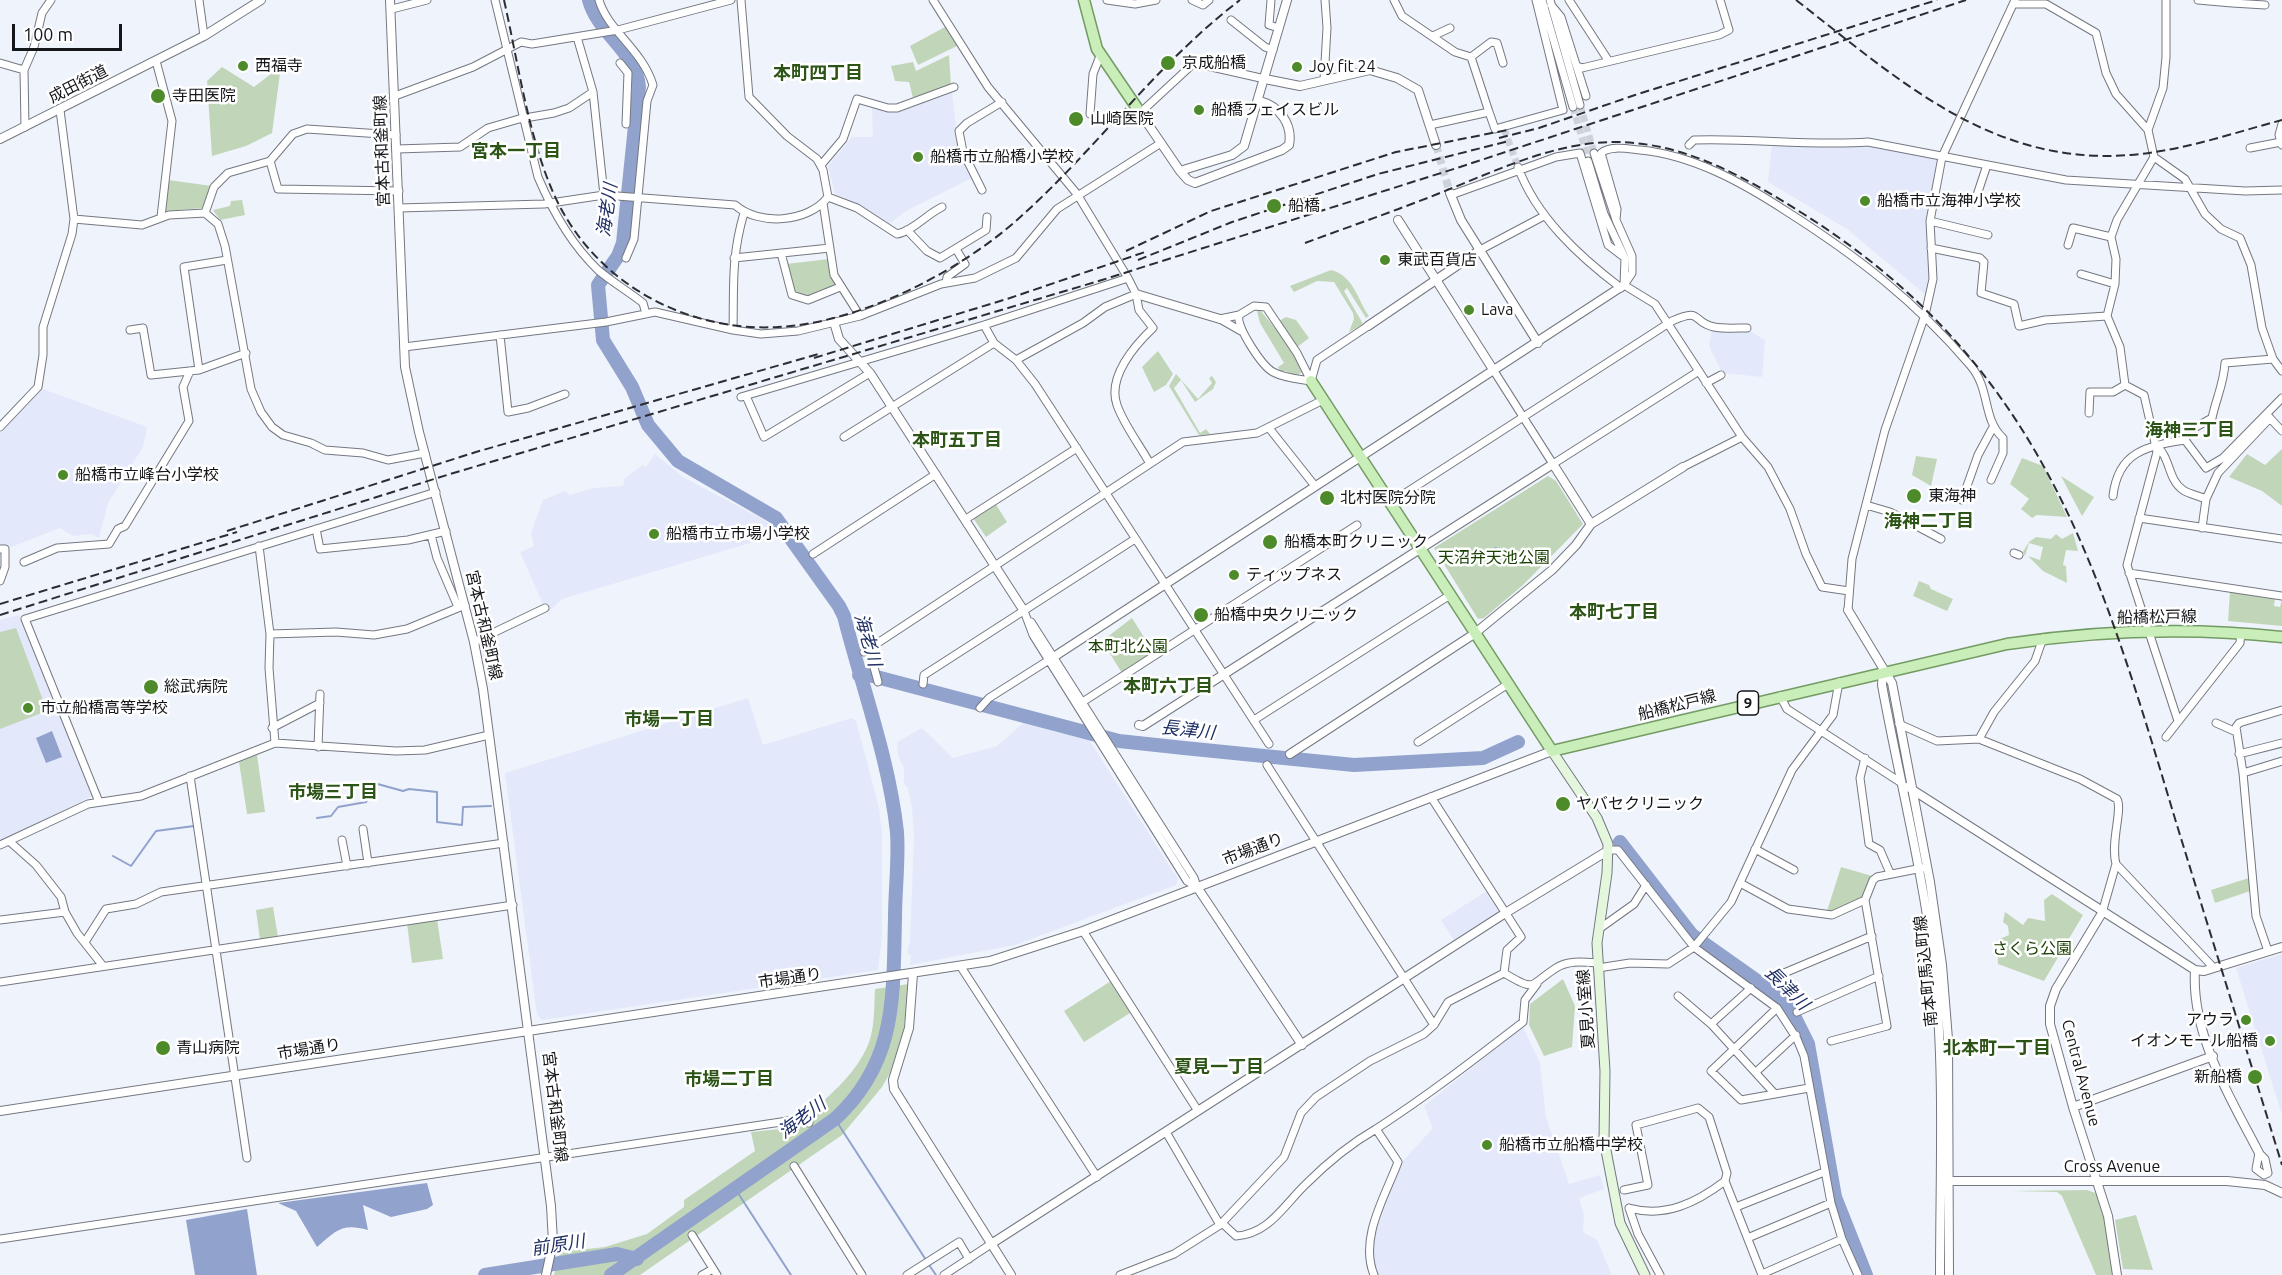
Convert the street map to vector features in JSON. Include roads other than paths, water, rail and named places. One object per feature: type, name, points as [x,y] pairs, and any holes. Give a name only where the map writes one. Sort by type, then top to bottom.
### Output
[{"type":"main road","points":[[1084,0],[1100,56],[1139,110]]},
{"type":"main road","points":[[1311,381],[1552,751]]},
{"type":"main road","name":"船橋松戸線","points":[[1552,751],[1978,649],[2043,639],[2148,630],[2241,633],[2282,637]]},
{"type":"main road","name":"夏見小室線","points":[[1552,751],[1615,847],[1599,929],[1598,965],[1603,1023],[1604,1131],[1606,1158],[1620,1223],[1645,1275]]},
{"type":"street","points":[[25,127],[24,70],[34,47],[42,13],[51,0]]},
{"type":"street","points":[[199,0],[204,36]]},
{"type":"street","name":"成田街道","points":[[0,139],[204,36],[261,0]]},
{"type":"street","points":[[391,5],[427,0]]},
{"type":"street","points":[[495,0],[538,177],[549,203],[568,233],[600,271],[643,303],[646,314]]},
{"type":"street","points":[[599,0],[605,14],[645,64],[652,85],[647,101],[636,198],[634,239],[626,258]]},
{"type":"street","points":[[396,96],[473,67],[521,42],[532,44],[617,30],[730,0]]},
{"type":"street","points":[[741,0],[749,97],[787,136],[821,165],[834,275],[860,316]]},
{"type":"street","points":[[933,0],[957,47],[1077,195],[1128,278],[1136,294],[1139,310],[1153,328],[1132,348],[1120,375],[1115,395],[1120,411],[1149,462]]},
{"type":"street","points":[[1107,0],[1135,4],[1156,0]]},
{"type":"street","points":[[1192,0],[1203,5],[1209,0]]},
{"type":"street","points":[[1271,0],[1269,25],[1279,28]]},
{"type":"street","points":[[1180,171],[1242,150],[1260,101],[1287,0]]},
{"type":"street","points":[[1324,80],[1327,28],[1325,0]]},
{"type":"street","points":[[1394,0],[1401,16],[1455,52],[1471,57]]},
{"type":"street","points":[[1471,57],[1493,128],[1504,128],[1563,111],[1536,0]]},
{"type":"street","points":[[1542,0],[1576,106],[1551,3]]},
{"type":"street","points":[[1569,0],[1608,60]]},
{"type":"street","points":[[1577,66],[1582,68],[1663,47],[1681,45],[1729,30],[1720,0]]},
{"type":"street","points":[[2148,130],[2163,88],[2166,57],[2166,0]]},
{"type":"street","points":[[2198,0],[2265,5]]},
{"type":"street","points":[[1848,610],[1852,559],[1882,429],[1925,315],[1934,279],[1930,221],[1942,157],[2015,2],[2046,3],[2096,33],[2106,73],[2116,94],[2148,130],[2154,157],[2185,179],[2205,214],[2221,229],[2240,238],[2250,265],[2257,312],[2273,358],[2282,371]]},
{"type":"street","points":[[1551,3],[1561,17],[1586,96]]},
{"type":"street","name":"宮本古和釜町線","points":[[391,5],[404,347],[410,392],[424,453],[446,531],[462,606],[474,642],[489,735],[546,1156],[552,1222],[547,1272]]},
{"type":"street","points":[[1231,20],[1265,47],[1273,50]]},
{"type":"street","points":[[1433,36],[1450,28]]},
{"type":"street","points":[[577,37],[593,92],[604,195]]},
{"type":"street","points":[[1471,57],[1491,42],[1497,43],[1503,63]]},
{"type":"street","points":[[1090,114],[1093,77],[1100,56]]},
{"type":"street","points":[[156,61],[172,121],[161,217]]},
{"type":"street","points":[[0,63],[24,70]]},
{"type":"street","points":[[620,63],[628,73],[626,124]]},
{"type":"street","points":[[1260,101],[1274,106],[1282,114],[1289,136],[1286,148],[1201,181],[1191,182],[1180,171],[1139,110],[1194,63],[1293,87],[1370,70],[1397,78],[1418,90],[1436,145]]},
{"type":"street","points":[[821,165],[843,139],[857,99],[888,108],[897,108],[954,87]]},
{"type":"street","points":[[397,149],[460,147],[488,128],[569,108],[593,92]]},
{"type":"street","points":[[982,190],[963,152],[959,131],[967,123],[1002,102]]},
{"type":"street","points":[[0,427],[38,387],[43,355],[43,327],[72,234],[74,219],[60,110]]},
{"type":"street","points":[[1430,125],[1489,112]]},
{"type":"street","points":[[2250,148],[2282,143],[2279,135],[2282,124]]},
{"type":"street","points":[[205,213],[214,187],[228,173],[270,161],[293,134],[307,129],[396,135]]},
{"type":"street","points":[[1689,145],[1694,140],[1724,139],[1837,144],[1868,142],[1910,148],[1942,157],[2066,180],[2137,182],[2191,188],[2282,190]]},
{"type":"street","points":[[404,347],[594,324],[661,312],[733,330],[776,333],[860,316],[946,283],[975,278],[1016,258],[1026,249],[1043,223],[1077,195],[1161,143]]},
{"type":"street","points":[[1616,220],[1617,209],[1601,153],[1610,149],[1629,149],[1675,156],[1757,192],[1828,237],[1877,273],[1925,315],[1976,373],[1983,389],[1992,429],[2003,438],[2004,449],[1991,480]]},
{"type":"street","points":[[1538,344],[1457,214],[1451,194],[1519,168],[1556,157],[1581,154],[1608,245],[1625,258]]},
{"type":"street","points":[[982,706],[1165,584],[1623,287],[1629,280],[1633,263],[1591,154],[1604,214],[1625,258],[1623,287]]},
{"type":"street","points":[[2125,385],[2120,347],[2107,316],[2115,284],[2116,259],[2111,237],[2117,220],[2137,182],[2154,157]]},
{"type":"street","points":[[270,161],[278,189],[399,191]]},
{"type":"street","points":[[1977,195],[1987,165]]},
{"type":"street","points":[[1519,168],[1527,189],[1544,216],[1623,287],[1652,301],[1669,323],[1742,437],[1768,467],[1781,491],[1822,587],[1849,591]]},
{"type":"street","points":[[399,208],[447,209],[549,203],[604,195],[735,205],[744,213],[784,220],[825,200],[856,208],[897,234],[942,207]]},
{"type":"street","points":[[74,219],[142,225],[161,217],[205,213],[218,224],[246,353],[251,389],[261,412],[272,427],[283,435],[311,443],[324,450],[363,453],[388,460],[424,453]]},
{"type":"street","points":[[733,330],[731,286],[736,240],[744,213]]},
{"type":"street","points":[[1311,381],[1317,360],[1480,250],[1544,216]]},
{"type":"street","points":[[907,230],[927,251],[940,258],[986,230],[987,217]]},
{"type":"street","points":[[1398,220],[1591,524]]},
{"type":"street","points":[[1930,221],[1988,235]]},
{"type":"street","points":[[2068,245],[2073,228],[2111,237]]},
{"type":"street","points":[[734,258],[830,248]]},
{"type":"street","points":[[1931,248],[1980,258],[1984,262],[1981,293],[2014,304],[2019,326],[2044,320],[2107,316]]},
{"type":"street","points":[[946,283],[947,277],[965,264],[956,249]]},
{"type":"street","points":[[781,253],[792,295],[808,300],[840,287]]},
{"type":"street","points":[[199,370],[184,267],[227,260]]},
{"type":"street","points":[[2081,274],[2115,284]]},
{"type":"street","points":[[870,373],[764,437],[743,397],[845,368],[860,361],[984,325],[1128,278]]},
{"type":"street","points":[[1016,360],[1083,323],[1105,307],[1136,294],[1220,319],[1242,332]]},
{"type":"street","points":[[1220,319],[1239,315],[1254,306],[1266,307],[1297,353],[1311,381]]},
{"type":"street","points":[[1390,503],[1669,323],[1688,314],[1696,315],[1711,326],[1747,328]]},
{"type":"street","points":[[1239,315],[1238,324],[1242,332],[1269,370],[1289,378],[1311,381]]},
{"type":"street","points":[[834,322],[839,339],[870,373],[966,519],[1095,731],[1109,747],[1194,878],[1197,887],[1302,1045]]},
{"type":"street","points":[[984,325],[994,343],[1016,360],[1077,448],[1269,744]]},
{"type":"street","points":[[130,330],[143,328],[151,375],[199,370],[246,353]]},
{"type":"street","points":[[500,335],[508,412],[528,408],[565,394]]},
{"type":"street","points":[[844,437],[994,343]]},
{"type":"street","points":[[2185,440],[2189,431],[2212,418],[2216,399],[2224,382],[2225,363],[2273,358]]},
{"type":"street","points":[[1139,725],[1143,726],[1224,675],[1699,370]]},
{"type":"street","points":[[24,562],[57,548],[109,544],[118,529],[125,526],[189,421],[183,387],[190,371]]},
{"type":"street","points":[[1706,383],[1721,375]]},
{"type":"street","points":[[2089,413],[2090,392],[2113,392],[2125,385]]},
{"type":"street","points":[[2125,385],[2144,395],[2157,452],[2127,565],[2178,721]]},
{"type":"street","points":[[2202,528],[2206,499],[2218,472],[2282,398]]},
{"type":"street","points":[[877,682],[866,651],[1149,462],[1186,440],[1245,436],[1269,428],[1323,400]]},
{"type":"street","points":[[2185,440],[2206,468],[2223,458],[2268,416]]},
{"type":"street","points":[[2268,416],[2282,431]]},
{"type":"street","points":[[1269,428],[1315,486]]},
{"type":"street","points":[[1962,500],[1978,455],[1992,429]]},
{"type":"street","points":[[1290,754],[1474,634],[1552,570],[1576,545],[1591,524],[1683,467],[1742,437]]},
{"type":"street","points":[[2113,496],[2115,479],[2130,457],[2155,445],[2185,440]]},
{"type":"street","points":[[2155,445],[2164,451],[2177,485],[2184,491],[2206,499]]},
{"type":"street","points":[[966,519],[1077,448]]},
{"type":"street","points":[[813,554],[936,474]]},
{"type":"street","points":[[99,802],[25,619],[436,492]]},
{"type":"street","points":[[1866,505],[1890,513],[1941,539]]},
{"type":"street","points":[[2139,518],[2282,539]]},
{"type":"street","points":[[1081,703],[1357,525]]},
{"type":"street","points":[[316,529],[320,549],[431,535],[446,531]]},
{"type":"street","points":[[270,634],[336,632],[374,635],[406,629],[462,606],[437,558],[431,535]]},
{"type":"street","points":[[923,684],[924,675],[1135,539]]},
{"type":"street","points":[[259,546],[270,634],[274,743]]},
{"type":"street","points":[[0,549],[5,549],[5,567],[0,581]]},
{"type":"street","points":[[2129,573],[2282,596]]},
{"type":"street","points":[[1254,720],[1450,595]]},
{"type":"street","points":[[474,642],[545,608]]},
{"type":"street","name":"南本町馬込町線","points":[[1848,610],[1892,683],[1938,965],[1943,1039],[1949,1275]]},
{"type":"street","points":[[2166,737],[2240,643],[2241,633]]},
{"type":"street","points":[[1979,739],[1994,712],[2035,661],[2043,639]]},
{"type":"street","points":[[1051,659],[1081,703],[1100,746],[1187,881],[1197,887]]},
{"type":"street","name":"南本町馬込町線","points":[[1883,671],[1882,685],[1900,782],[1923,868]]},
{"type":"street","points":[[1166,1132],[1221,1224],[1236,1236],[1262,1229],[1331,1161],[1354,1142],[1434,1092],[1460,1068],[1523,1022],[1525,1000],[1537,984],[1556,968],[1566,964],[1668,964],[1697,943],[1731,902],[1792,770],[1836,707],[1839,682]]},
{"type":"street","points":[[1418,742],[1508,684]]},
{"type":"street","points":[[318,747],[320,694]]},
{"type":"street","points":[[1780,695],[1787,709],[2195,970],[2213,967],[2282,946]]},
{"type":"street","points":[[272,728],[320,703]]},
{"type":"street","points":[[2268,951],[2256,916],[2243,773],[2234,731],[2239,723],[2282,710]]},
{"type":"street","points":[[2216,723],[2234,731]]},
{"type":"street","points":[[1899,724],[1936,741],[1979,739],[2080,779],[2117,799],[2120,803],[2112,845],[2116,864],[2103,913]]},
{"type":"street","points":[[0,845],[79,808],[99,802],[141,796],[274,743],[392,751],[425,750],[489,735]]},
{"type":"street","points":[[2239,754],[2282,743]]},
{"type":"street","name":"市場通り","points":[[0,1111],[961,967],[1017,954],[1083,931],[1552,751]]},
{"type":"street","points":[[1865,758],[1860,778],[1869,844],[1880,850],[1890,873]]},
{"type":"street","points":[[2243,773],[2282,761]]},
{"type":"street","points":[[1267,765],[1434,1025]]},
{"type":"street","points":[[190,776],[247,1158]]},
{"type":"street","points":[[1431,797],[1521,937],[1507,950],[1504,973]]},
{"type":"street","points":[[363,829],[368,863]]},
{"type":"street","points":[[342,840],[347,866]]},
{"type":"street","points":[[9,841],[36,865],[61,897],[65,912],[103,966]]},
{"type":"street","points":[[85,942],[106,909],[136,904],[161,892],[504,843]]},
{"type":"street","points":[[944,1275],[1507,912],[1615,847],[1697,943],[1777,1008],[1796,1035],[1804,1056],[1831,1203],[1842,1239],[1857,1275]]},
{"type":"street","points":[[1755,849],[1794,870]]},
{"type":"street","points":[[2116,864],[2213,967]]},
{"type":"street","points":[[1832,1041],[1887,1026],[1865,900],[1873,880],[1890,873],[1923,868]]},
{"type":"street","points":[[1740,883],[1788,909],[1832,915],[1865,900]]},
{"type":"street","points":[[1599,929],[1634,904],[1646,885]]},
{"type":"street","points":[[0,981],[513,905]]},
{"type":"street","points":[[0,920],[65,912]]},
{"type":"street","name":"Central Avenue","points":[[2103,913],[2056,989],[2050,1006],[2050,1024],[2112,1235],[2117,1275]]},
{"type":"street","points":[[1083,931],[1198,1111]]},
{"type":"street","points":[[1777,976],[1872,936]]},
{"type":"street","points":[[961,967],[1097,1177]]},
{"type":"street","points":[[2195,970],[2195,999],[2219,1076],[2259,1153]]},
{"type":"street","points":[[1504,973],[1524,985],[1537,984]]},
{"type":"street","points":[[1120,1275],[1174,1254],[1221,1224],[1284,1157],[1301,1113],[1316,1097],[1370,1060],[1424,1034],[1434,1025],[1448,1002],[1504,973]]},
{"type":"street","points":[[913,974],[909,1028],[893,1080],[894,1089],[1011,1275]]},
{"type":"street","points":[[1797,1012],[1879,976]]},
{"type":"street","points":[[1711,1024],[1750,988]]},
{"type":"street","points":[[1678,996],[1711,1024],[1775,1094]]},
{"type":"street","points":[[1777,1008],[1711,1071],[1741,1100],[1809,1088]]},
{"type":"street","points":[[1756,1072],[1796,1035]]},
{"type":"street","points":[[2073,1107],[2213,1056]]},
{"type":"street","points":[[1624,1190],[1648,1185],[1636,1125],[1698,1108],[1709,1117],[1727,1173],[1725,1182],[1750,1237],[1762,1274],[1842,1239]]},
{"type":"street","points":[[0,1239],[801,1119],[809,1123]]},
{"type":"street","points":[[1374,1275],[1368,1260],[1368,1242],[1398,1162],[1376,1129]]},
{"type":"street","points":[[794,1166],[862,1275]]},
{"type":"street","points":[[1736,1207],[1824,1172]]},
{"type":"street","name":"南本町馬込町線","points":[[1940,1275],[1945,1181]]},
{"type":"street","name":"Cross Avenue","points":[[1945,1181],[2242,1182],[2265,1185],[2282,1193]]},
{"type":"street","points":[[1660,1275],[1638,1234],[1629,1208],[1647,1213],[1678,1208],[1725,1182]]},
{"type":"street","points":[[1750,1237],[1831,1203]]},
{"type":"street","points":[[692,1235],[715,1272],[702,1275]]},
{"type":"street","points":[[906,1275],[958,1242],[969,1259]]},
{"type":"water","points":[[52,731],[62,757],[46,763],[36,738]]},
{"type":"water","points":[[427,1183],[433,1205],[427,1209],[391,1217],[363,1205],[368,1230],[352,1227],[340,1230],[317,1247],[296,1211],[278,1203]]},
{"type":"water","points":[[247,1209],[257,1275],[195,1275],[186,1220]]},
{"type":"waterway","name":"海老川","points":[[589,0],[600,23],[631,63],[639,87],[623,243],[618,256],[598,285],[603,340],[632,387],[648,425],[678,461],[776,518],[839,606],[844,616],[888,777],[897,832],[894,975],[888,1027],[881,1051],[870,1075],[855,1097],[835,1119],[611,1275]]},
{"type":"waterway","points":[[1483,555],[1496,548]]},
{"type":"waterway","name":"長津川","points":[[859,675],[869,675],[1119,741],[1184,748],[1354,765],[1483,758],[1518,742]]},
{"type":"waterway","points":[[317,818],[331,816],[338,807],[366,802],[374,783],[403,791],[409,789],[437,792],[437,822],[462,825],[463,807],[491,806]]},
{"type":"waterway","points":[[113,856],[131,866],[156,831],[194,826]]},
{"type":"waterway","name":"長津川","points":[[1620,842],[1692,935],[1767,988],[1791,1010],[1808,1044],[1835,1197],[1866,1275]]},
{"type":"waterway","points":[[835,1119],[926,1260]]},
{"type":"waterway","points":[[736,1190],[791,1275]]},
{"type":"waterway","name":"前原川","points":[[485,1275],[617,1254],[637,1259]]},
{"type":"waterway","points":[[929,1265],[936,1275]]},
{"type":"tunnel","points":[[1580,105],[1594,153]]},
{"type":"tunnel","points":[[1573,107],[1587,155]]},
{"type":"tunnel","points":[[1504,129],[1518,167]]},
{"type":"tunnel","points":[[1436,145],[1450,193]]},
{"type":"railway","points":[[504,0],[534,139],[553,191],[564,214],[582,241],[603,264],[628,284],[655,300],[684,313],[714,322],[746,327],[778,327],[841,316],[905,292],[966,259],[993,240],[1046,193],[1181,52],[1240,0]]},
{"type":"railway","points":[[1796,0],[1910,87],[1990,132],[2034,147],[2080,155],[2149,153],[2188,146],[2282,120]]},
{"type":"railway","points":[[1499,138],[1539,128],[1635,95],[1937,0]]},
{"type":"railway","points":[[0,615],[447,475],[1102,280],[1460,167],[1966,0]]},
{"type":"railway","points":[[1126,251],[1211,211],[1396,152],[1507,130]]},
{"type":"railway","points":[[1138,260],[1232,222],[1378,174],[1509,141]]},
{"type":"railway","points":[[1305,243],[1523,160],[1568,147],[1614,142],[1665,148],[1713,164],[1736,175],[1802,213],[1884,272],[1951,336],[2006,405],[2050,478],[2087,557],[2119,640],[2148,729],[2282,1165]]},
{"type":"railway","points":[[814,358],[1010,298],[1145,252]]},
{"type":"railway","points":[[227,531],[476,452],[822,353]]},
{"type":"railway","points":[[0,604],[237,532]]},
{"type":"place","name":"京成船橋","points":[[1168,63]]},
{"type":"place","name":"西福寺","points":[[243,66]]},
{"type":"place","name":"Joy fit 24","points":[[1297,67]]},
{"type":"place","name":"寺田医院","points":[[158,96]]},
{"type":"place","name":"船橋フェイスビル","points":[[1199,110]]},
{"type":"place","name":"山崎医院","points":[[1076,119]]},
{"type":"place","name":"船橋市立船橋小学校","points":[[918,157]]},
{"type":"place","name":"船橋市立海神小学校","points":[[1865,201]]},
{"type":"place","name":"船橋","points":[[1274,206]]},
{"type":"place","name":"東武百貨店","points":[[1385,260]]},
{"type":"place","name":"Lava","points":[[1469,310]]},
{"type":"place","name":"船橋市立峰台小学校","points":[[63,475]]},
{"type":"place","name":"東海神","points":[[1914,496]]},
{"type":"place","name":"北村医院分院","points":[[1327,498]]},
{"type":"place","name":"船橋市立市場小学校","points":[[654,534]]},
{"type":"place","name":"船橋本町クリニック","points":[[1270,542]]},
{"type":"place","name":"ティップネス","points":[[1234,575]]},
{"type":"place","name":"船橋中央クリニック","points":[[1201,615]]},
{"type":"place","name":"総武病院","points":[[151,687]]},
{"type":"place","name":"市立船橋高等学校","points":[[28,708]]},
{"type":"place","name":"ヤバセクリニック","points":[[1563,804]]},
{"type":"place","name":"アウラ","points":[[2246,1020]]},
{"type":"place","name":"イオンモール船橋","points":[[2270,1041]]},
{"type":"place","name":"青山病院","points":[[163,1048]]},
{"type":"place","name":"新船橋","points":[[2255,1077]]},
{"type":"place","name":"船橋市立船橋中学校","points":[[1487,1145]]},
{"type":"district","name":"本町四丁目","points":[[818,73]]},
{"type":"district","name":"宮本一丁目","points":[[516,151]]},
{"type":"district","name":"海神三丁目","points":[[2190,430]]},
{"type":"district","name":"本町五丁目","points":[[957,440]]},
{"type":"district","name":"海神二丁目","points":[[1929,521]]},
{"type":"district","name":"本町七丁目","points":[[1614,612]]},
{"type":"district","name":"本町六丁目","points":[[1168,686]]},
{"type":"district","name":"市場一丁目","points":[[669,719]]},
{"type":"district","name":"市場三丁目","points":[[333,792]]},
{"type":"district","name":"北本町一丁目","points":[[1997,1048]]},
{"type":"district","name":"夏見一丁目","points":[[1219,1067]]},
{"type":"district","name":"市場二丁目","points":[[729,1079]]},
{"type":"park label","name":"天沼弁天池公園","points":[[1494,558]]},
{"type":"park label","name":"本町北公園","points":[[1128,647]]},
{"type":"park label","name":"さくら公園","points":[[2032,949]]}]
